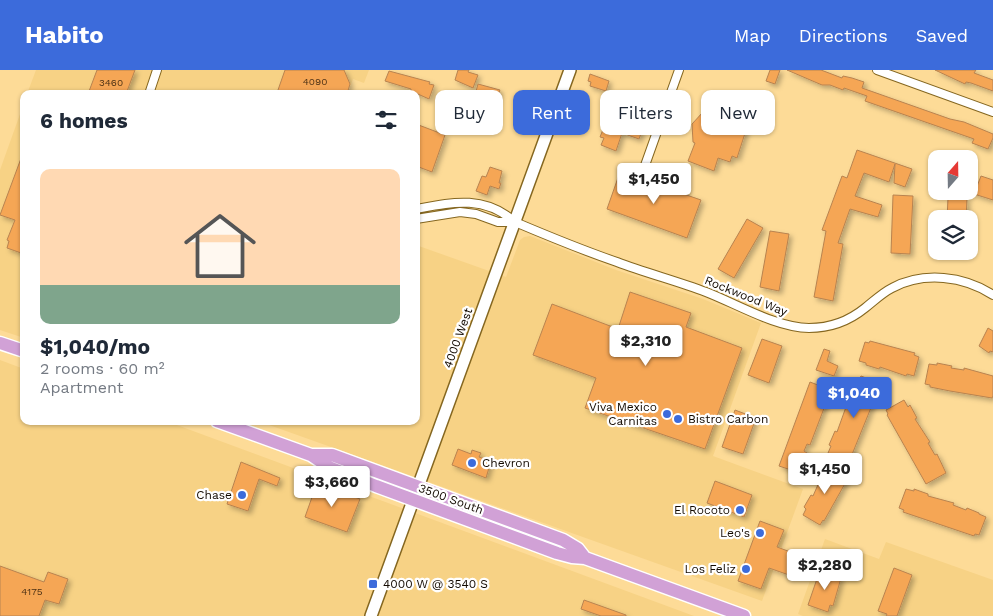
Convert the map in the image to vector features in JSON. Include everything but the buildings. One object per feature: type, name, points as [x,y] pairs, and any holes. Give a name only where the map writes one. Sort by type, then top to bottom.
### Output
[{"type":"main road","points":[[0,343],[20,350]]},
{"type":"main road","name":"3500 South","points":[[228,425],[311,455],[329,467],[413,500],[557,553],[585,558],[744,616]]},
{"type":"main road","name":"3500 South","points":[[311,455],[332,455],[568,542],[578,549],[585,558]]},
{"type":"street","points":[[150,90],[157,70]]},
{"type":"street","name":"4000 West","points":[[370,616],[570,70]]},
{"type":"street","points":[[643,171],[679,70]]},
{"type":"street","points":[[877,70],[993,112]]},
{"type":"street","points":[[420,208],[453,202],[472,202],[504,212],[515,222]]},
{"type":"street","points":[[420,218],[460,212],[476,214],[498,222],[515,222]]},
{"type":"street","name":"Rockwood Way","points":[[515,222],[608,259],[705,292],[792,326],[810,328],[841,322],[862,311],[892,288],[919,279],[941,277],[958,280],[974,284],[993,295]]},
{"type":"shaded area","points":[[36,70],[369,70],[364,83],[353,79],[349,90],[28,90]]},
{"type":"shaded area","points":[[20,114],[20,337],[0,330],[0,170]]},
{"type":"shaded area","points":[[530,236],[616,270],[703,299],[761,323],[713,456],[803,489],[762,601],[269,425],[420,425],[420,246],[506,277],[520,240]]},
{"type":"shaded area","points":[[0,360],[20,368],[20,425],[177,425],[694,616],[0,616]]},
{"type":"shaded area","points":[[825,539],[879,559],[886,542],[993,580],[993,616],[803,616],[798,614]]},
{"type":"place","name":"Viva Mexico Carnitas","points":[[667,414]]},
{"type":"place","name":"Bistro Carbon","points":[[678,419]]},
{"type":"place","name":"Chevron","points":[[472,463]]},
{"type":"place","name":"Chase","points":[[242,495]]},
{"type":"place","name":"El Rocoto","points":[[740,510]]},
{"type":"place","name":"Leo's","points":[[760,533]]},
{"type":"place","name":"Los Feliz","points":[[746,569]]},
{"type":"place","name":"4000 W @ 3540 S","points":[[373,584]]}]
